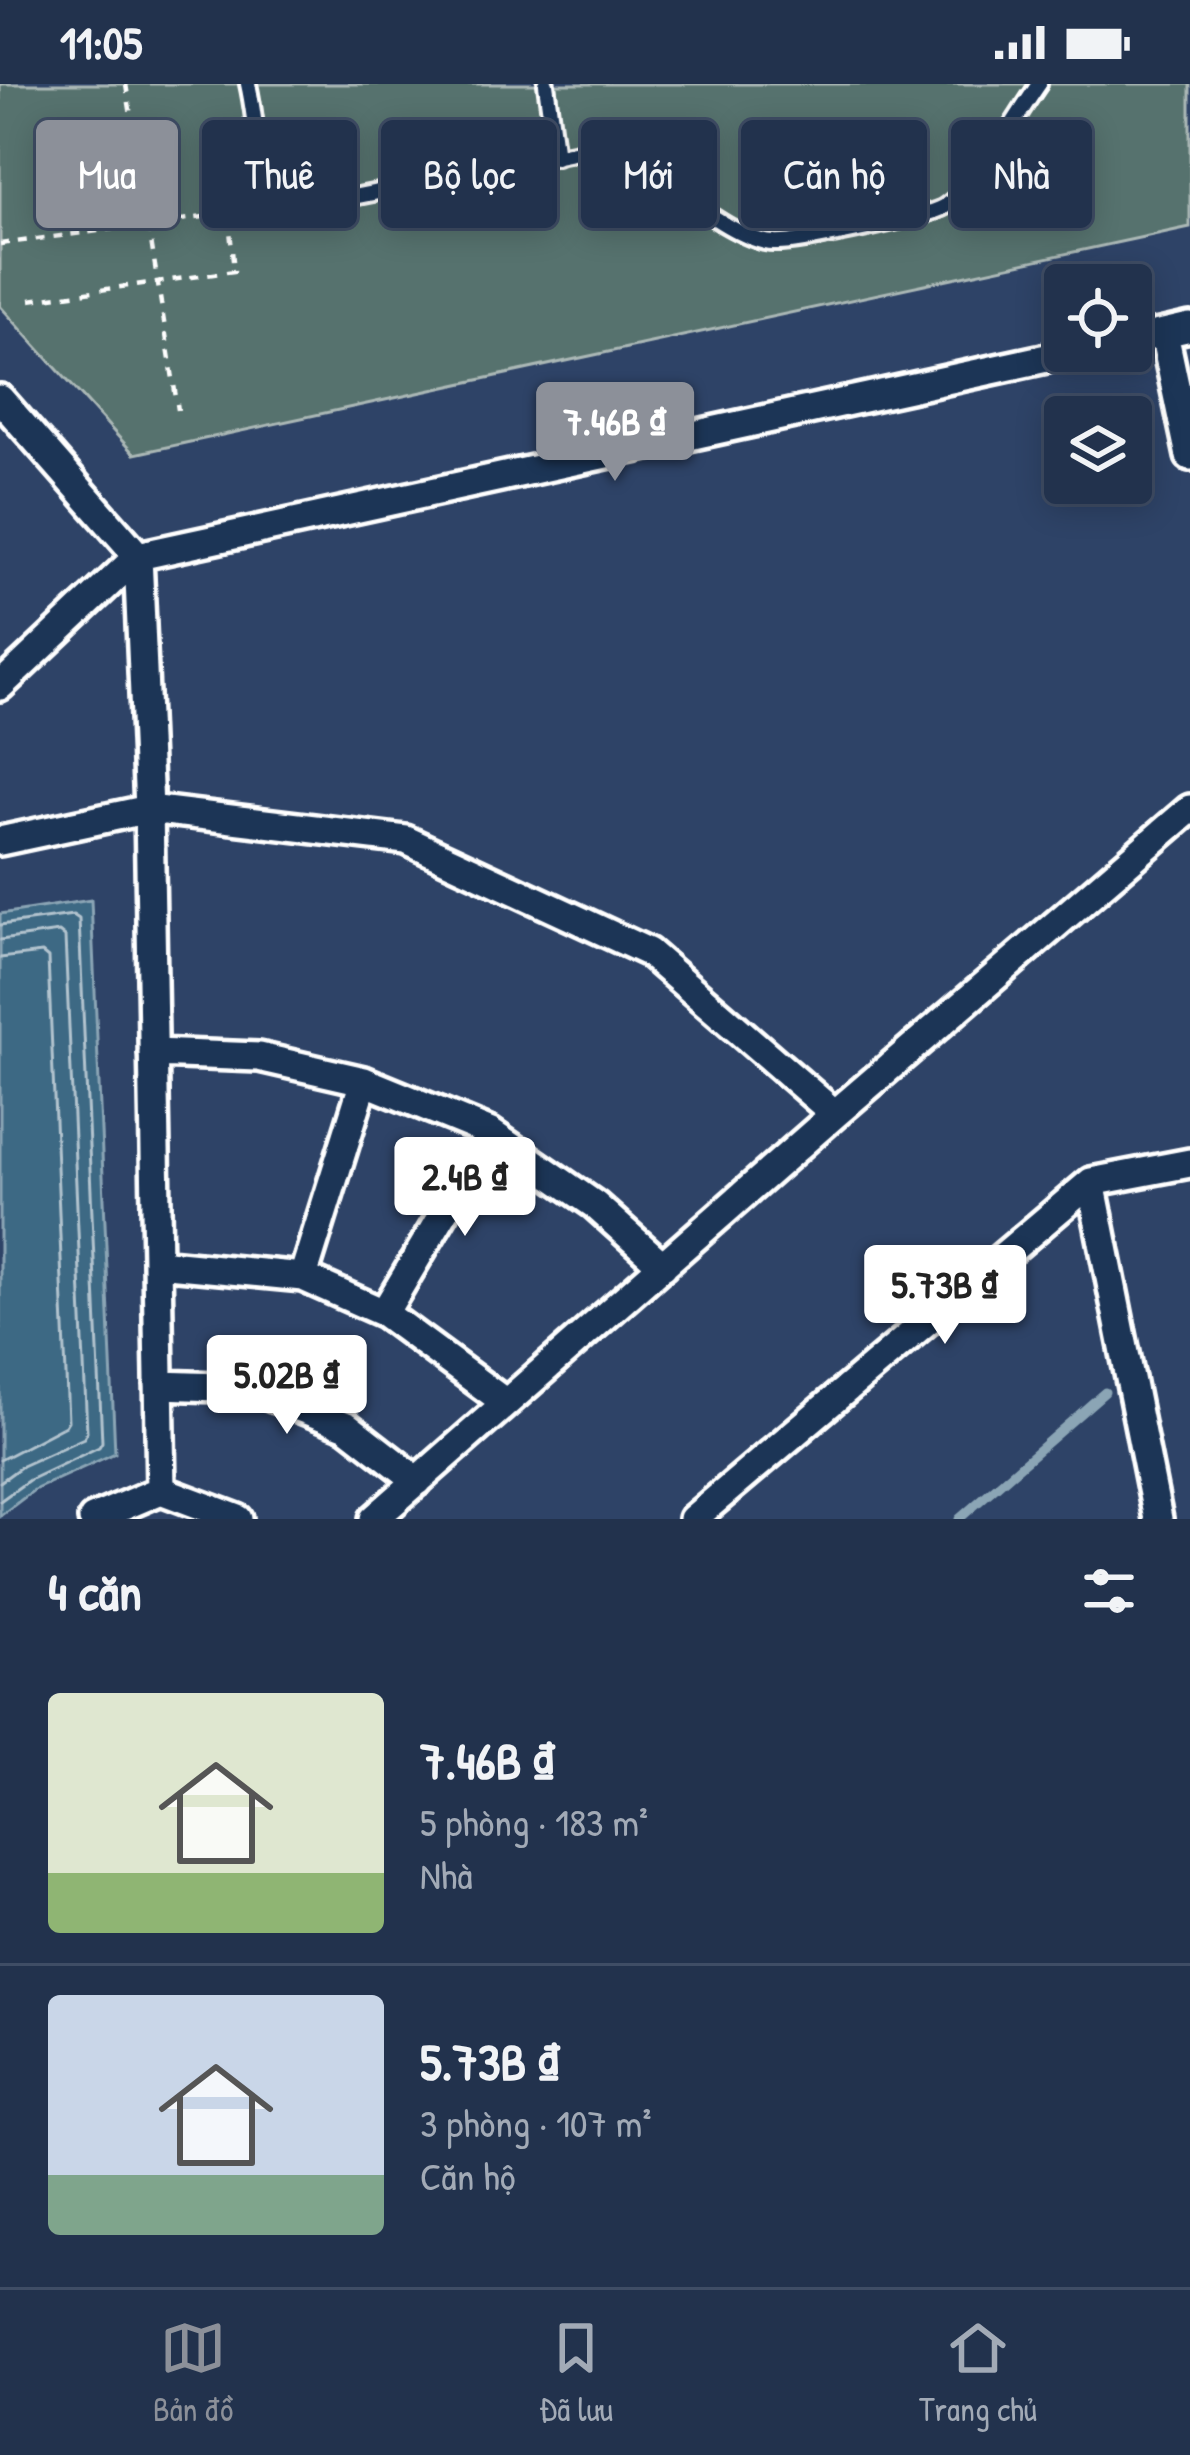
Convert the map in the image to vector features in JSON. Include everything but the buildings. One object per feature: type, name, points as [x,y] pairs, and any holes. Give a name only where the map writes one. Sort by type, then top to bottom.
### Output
[{"type":"street","points":[[1177,330],[1190,455]]},
{"type":"street","points":[[0,686],[139,556],[1044,359]]},
{"type":"street","points":[[0,399],[139,556],[149,809],[161,1490]]},
{"type":"street","points":[[0,841],[149,809],[406,840],[648,952],[835,1114]]},
{"type":"street","points":[[374,1519],[1190,809]]},
{"type":"street","points":[[153,1053],[259,1057],[364,1082],[491,1133],[595,1205],[663,1266]]},
{"type":"street","points":[[302,1277],[364,1082]]},
{"type":"street","points":[[384,1312],[491,1133]]},
{"type":"street","points":[[693,1519],[1091,1182],[1190,1163]]},
{"type":"street","points":[[1091,1182],[1158,1519]]},
{"type":"street","points":[[157,1263],[302,1277],[384,1312],[506,1402]]},
{"type":"street","points":[[159,1385],[249,1388],[347,1426],[418,1481]]},
{"type":"street","points":[[93,1519],[161,1490],[238,1519]]},
{"type":"lane","points":[[248,84],[254,120]]},
{"type":"lane","points":[[546,84],[551,120]]},
{"type":"lane","points":[[557,157],[605,152],[632,162],[737,231],[770,244],[802,242],[941,209],[971,181],[1039,84]]},
{"type":"path","points":[[126,84],[132,120]]},
{"type":"path","points":[[0,244],[118,228]]},
{"type":"path","points":[[149,228],[178,410]]},
{"type":"path","points":[[30,300],[234,271],[231,228]]},
{"type":"green space","points":[[0,84],[1190,84],[1190,227],[134,454],[0,306]]},
{"type":"water","points":[[91,900],[115,1453],[34,1490],[0,1516],[0,914]]},
{"type":"waterway","points":[[959,1519],[1105,1392]]}]
